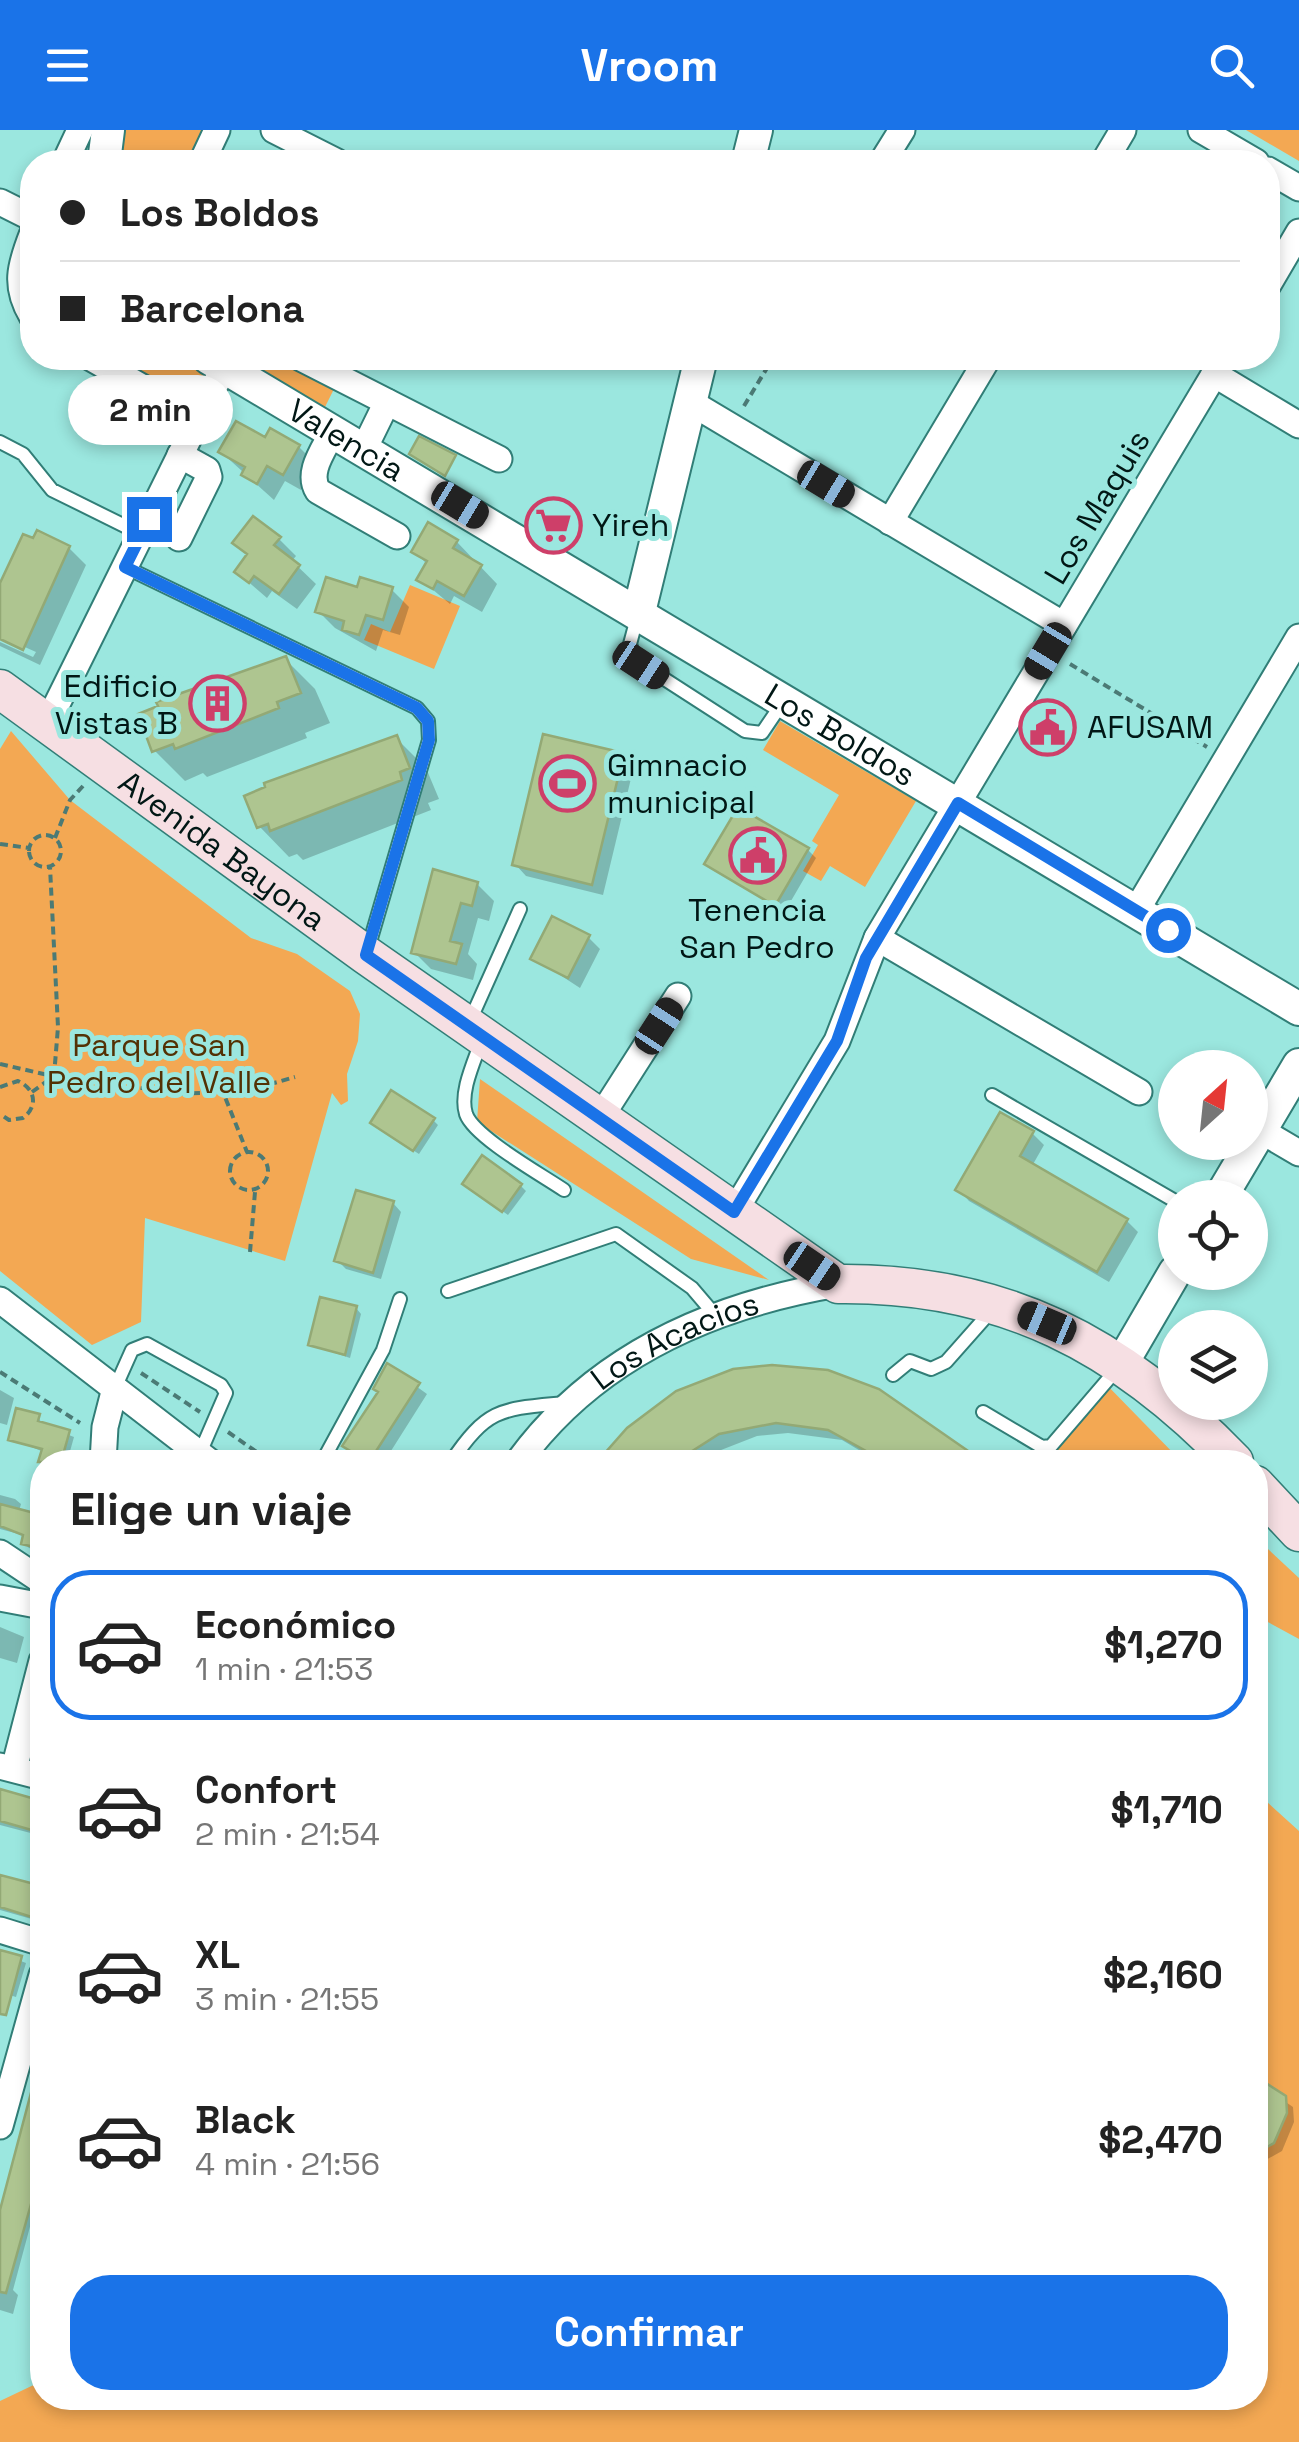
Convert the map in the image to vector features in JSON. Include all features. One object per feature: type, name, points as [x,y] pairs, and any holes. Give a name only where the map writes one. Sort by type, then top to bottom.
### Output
[{"type":"main road","name":"Avenida Bayona","points":[[0,690],[366,955],[838,1284]]},
{"type":"main road","name":"Los Acacios","points":[[838,1284],[919,1287],[997,1304],[1047,1323],[1122,1363],[1178,1407],[1222,1450]]},
{"type":"main road","points":[[1268,1499],[1299,1532]]},
{"type":"street","points":[[274,130],[313,150]]},
{"type":"street","points":[[1201,130],[1235,150]]},
{"type":"street","points":[[1280,265],[1298,236]]},
{"type":"street","points":[[112,370],[198,419]]},
{"type":"street","points":[[47,724],[198,419],[213,370]]},
{"type":"street","name":"Valencia","points":[[230,370],[639,612]]},
{"type":"street","points":[[324,370],[499,459]]},
{"type":"street","points":[[639,612],[697,370]]},
{"type":"street","points":[[890,522],[981,370]]},
{"type":"street","name":"Los Maquis","points":[[734,1212],[837,1041],[877,938],[1217,370]]},
{"type":"street","points":[[1225,370],[1299,424]]},
{"type":"street","points":[[364,449],[387,402]]},
{"type":"street","points":[[690,402],[1064,626]]},
{"type":"street","points":[[333,431],[312,476],[318,491],[397,536]]},
{"type":"street","points":[[180,455],[207,470],[209,478],[180,538]]},
{"type":"street","name":"Los Boldos","points":[[639,612],[1299,1009]]},
{"type":"street","points":[[1136,911],[1299,637]]},
{"type":"street","points":[[877,938],[1139,1092]]},
{"type":"street","points":[[600,1118],[678,996]]},
{"type":"street","points":[[1268,1117],[1299,1065]]},
{"type":"street","points":[[1268,1135],[1299,1153]]},
{"type":"street","name":"Los Acacios","points":[[529,1450],[572,1402],[644,1348],[757,1300],[838,1284]]},
{"type":"street","points":[[1122,1363],[1165,1290]]},
{"type":"street","points":[[0,1300],[195,1450]]},
{"type":"street","points":[[103,1441],[115,1388]]},
{"type":"street","points":[[0,1553],[30,1573]]},
{"type":"street","points":[[0,1598],[30,1604]]},
{"type":"street","points":[[7,1767],[30,1697]]},
{"type":"street","points":[[0,1930],[30,1939]]},
{"type":"street","points":[[0,2126],[4,2099],[30,2014]]},
{"type":"lane","points":[[0,442],[23,454],[52,490],[141,534]]},
{"type":"lane","points":[[125,567],[424,714],[429,740],[366,955]]},
{"type":"lane","points":[[639,612],[630,644],[634,660],[744,731],[762,733],[784,699]]},
{"type":"lane","points":[[520,908],[475,1031],[465,1092],[466,1115],[484,1134],[564,1190]]},
{"type":"lane","points":[[992,1095],[1158,1191]]},
{"type":"lane","points":[[448,1291],[616,1234],[692,1288],[715,1315]]},
{"type":"lane","points":[[329,1450],[383,1350],[400,1299]]},
{"type":"lane","points":[[894,1374],[910,1361],[931,1369],[946,1362],[997,1304]]},
{"type":"lane","points":[[115,1388],[132,1350],[147,1344],[221,1385],[226,1393],[208,1450]]},
{"type":"lane","points":[[983,1412],[1042,1447],[1051,1446],[1122,1363]]},
{"type":"lane","points":[[460,1450],[476,1426],[499,1411],[572,1402]]},
{"type":"path","points":[[731,427],[766,370]]},
{"type":"path","points":[[1048,651],[1227,759]]},
{"type":"path","points":[[1,1117],[16,1120],[29,1114],[32,1092],[54,1076],[58,1027],[50,867],[62,854],[55,838],[70,800],[104,765]]},
{"type":"path","points":[[29,848],[38,836],[55,838]]},
{"type":"path","points":[[0,844],[29,848]]},
{"type":"path","points":[[29,848],[33,862],[50,867]]},
{"type":"path","points":[[0,1064],[174,1094],[215,1089],[246,1091],[296,1077]]},
{"type":"path","points":[[0,1087],[18,1081],[32,1092]]},
{"type":"path","points":[[215,1089],[225,1097],[246,1152]]},
{"type":"path","points":[[250,1252],[255,1190],[268,1178],[268,1166],[260,1155],[246,1152],[232,1162],[230,1174],[237,1186],[255,1190]]},
{"type":"path","points":[[0,1372],[103,1441]]},
{"type":"green space","points":[[125,130],[206,130],[197,150],[120,150]]},
{"type":"green space","points":[[1246,130],[1299,130],[1299,161]]},
{"type":"green space","points":[[129,370],[197,370],[205,375],[189,406]]},
{"type":"green space","points":[[260,370],[306,370],[336,385],[325,407]]},
{"type":"green space","points":[[410,585],[460,606],[434,669],[364,640],[371,624],[390,632]]},
{"type":"green space","points":[[780,721],[916,801],[865,887],[830,866],[821,881],[803,871],[818,845],[812,841],[839,795],[763,750]]},
{"type":"green space","name":"Parque San Pedro del Valle","points":[[11,731],[70,800],[251,938],[297,954],[350,991],[360,1014],[358,1041],[347,1074],[348,1101],[341,1105],[332,1093],[285,1261],[145,1218],[141,1322],[92,1345],[0,1271],[0,749]]},
{"type":"green space","points":[[480,1079],[769,1280],[691,1259],[477,1122]]},
{"type":"green space","points":[[1101,1379],[1170,1450],[1052,1450]]},
{"type":"green space","points":[[1268,1549],[1299,1578],[1299,1639],[1268,1622]]},
{"type":"green space","points":[[1268,1803],[1299,1831],[1299,2442],[0,2442],[0,2401],[30,2387],[30,2410],[1268,2410]]},
{"type":"building","points":[[236,421],[265,437],[270,428],[300,445],[283,475],[267,466],[257,484],[241,475],[245,467],[218,452]]},
{"type":"building","points":[[419,436],[456,455],[445,476],[409,454]]},
{"type":"building","points":[[253,516],[281,537],[274,545],[300,565],[279,594],[254,576],[249,583],[234,572],[247,554],[232,543]]},
{"type":"building","points":[[428,522],[458,540],[453,548],[482,565],[464,596],[437,581],[433,589],[416,580],[427,561],[411,552]]},
{"type":"building","points":[[37,530],[70,546],[23,650],[0,639],[0,583],[23,534],[33,538]]},
{"type":"building","points":[[326,577],[357,587],[360,577],[393,587],[383,620],[366,615],[359,635],[342,630],[344,621],[315,612]]},
{"type":"building","name":"Edificio Vistas B","points":[[286,656],[301,693],[277,702],[279,708],[175,749],[173,744],[152,752],[138,714],[158,706],[156,702]]},
{"type":"building","name":"Gimnacio municipal","points":[[543,734],[624,753],[592,885],[512,865]]},
{"type":"building","points":[[397,735],[410,768],[400,772],[402,780],[270,831],[268,824],[257,828],[244,796],[265,787],[264,783]]},
{"type":"building","name":"Tenencia San Pedro","points":[[738,807],[809,848],[775,906],[704,864]]},
{"type":"building","points":[[433,869],[478,882],[472,906],[461,903],[450,941],[462,944],[456,964],[411,953]]},
{"type":"building","points":[[552,916],[590,935],[568,978],[530,959]]},
{"type":"building","points":[[391,1090],[435,1118],[413,1151],[370,1123]]},
{"type":"building","points":[[1000,1112],[1034,1131],[1020,1156],[1128,1219],[1097,1272],[955,1190]]},
{"type":"building","points":[[482,1155],[522,1184],[502,1212],[462,1184]]},
{"type":"building","points":[[356,1190],[394,1201],[373,1273],[334,1261]]},
{"type":"building","points":[[320,1297],[357,1306],[345,1355],[308,1345]]},
{"type":"building","points":[[387,1363],[420,1383],[377,1450],[349,1450],[342,1446],[378,1392],[373,1389]]},
{"type":"building","points":[[772,1365],[828,1370],[879,1389],[967,1450],[864,1450],[828,1430],[776,1423],[719,1434],[694,1450],[608,1450],[627,1428],[676,1391],[733,1369]]},
{"type":"building","points":[[16,1408],[40,1414],[38,1421],[70,1430],[64,1450],[42,1450],[8,1440]]},
{"type":"building","points":[[0,1504],[30,1512],[30,1546],[21,1544],[23,1535],[0,1526]]},
{"type":"building","points":[[0,1789],[30,1798],[30,1830],[0,1821]]},
{"type":"building","points":[[0,1875],[30,1883],[30,1916],[0,1907]]},
{"type":"building","points":[[0,1950],[22,1956],[6,2015],[0,2014]]},
{"type":"building","points":[[1268,2084],[1286,2096],[1287,2113],[1274,2143],[1268,2146]]},
{"type":"building","points":[[30,2097],[30,2208],[6,2293],[0,2292],[0,2210]]},
{"type":"place","name":"Yireh","points":[[553,525]]},
{"type":"place","name":"Edificio Vistas B","points":[[217,704]]},
{"type":"place","name":"AFUSAM","points":[[1048,727]]},
{"type":"place","name":"Gimnacio municipal","points":[[568,783]]},
{"type":"place","name":"Tenencia San Pedro","points":[[757,856]]},
{"type":"route","points":[[149,519],[125,567],[417,708],[428,721],[429,740],[366,955],[734,1212],[837,1041],[850,1015],[866,958],[958,803],[1168,930]]}]
